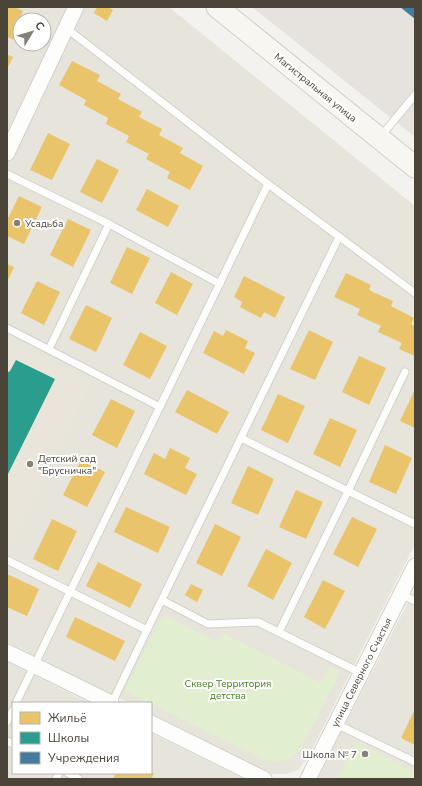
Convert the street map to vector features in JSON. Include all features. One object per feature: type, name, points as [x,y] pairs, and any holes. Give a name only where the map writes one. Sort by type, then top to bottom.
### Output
[{"type":"main road","name":"Магистральная улица","points":[[220,8],[415,167]]},
{"type":"street","points":[[7,153],[76,7]]},
{"type":"street","name":"улица Северного Счастья","points":[[308,779],[415,566]]},
{"type":"street","points":[[7,652],[110,702]]},
{"type":"street","points":[[152,723],[264,779]]},
{"type":"lane","points":[[66,28],[268,184],[415,293]]},
{"type":"lane","points":[[380,138],[415,95]]},
{"type":"lane","points":[[7,174],[108,224],[220,284]]},
{"type":"lane","points":[[16,702],[72,592],[268,184]]},
{"type":"lane","points":[[49,349],[108,224]]},
{"type":"lane","points":[[112,702],[339,237]]},
{"type":"lane","points":[[7,328],[160,407]]},
{"type":"lane","points":[[279,632],[405,372]]},
{"type":"lane","points":[[241,438],[415,524]]},
{"type":"lane","points":[[7,560],[147,630]]},
{"type":"lane","points":[[401,594],[415,601]]},
{"type":"lane","points":[[162,600],[208,624],[258,622],[361,673]]},
{"type":"lane","points":[[7,722],[12,712]]},
{"type":"lane","points":[[336,724],[415,762]]},
{"type":"lane","points":[[70,774],[79,779]]},
{"type":"shaded area","points":[[7,7],[169,7],[415,206],[415,544],[307,759],[298,770],[286,774],[272,774],[152,714],[152,702],[127,702],[7,642]]},
{"type":"shaded area","points":[[252,7],[415,7],[415,137]]},
{"type":"shaded area","name":"Детский сад \"Брусничка\"","points":[[7,339],[92,382],[11,548],[7,546]]},
{"type":"shaded area","points":[[415,589],[415,779],[317,779]]},
{"type":"shaded area","points":[[7,662],[88,702],[12,702],[12,774],[152,774],[152,733],[244,779],[7,779]]},
{"type":"shaded area","name":"Школа № 7","points":[[354,738],[415,769],[415,779],[334,779]]},
{"type":"green space","name":"Сквер Территория детства","points":[[167,617],[216,641],[223,633],[321,683],[329,666],[341,671],[299,751],[284,760],[266,760],[152,705],[152,702],[147,702],[124,691],[159,622]]},
{"type":"green space","name":"Школа № 7","points":[[356,742],[415,772],[415,779],[338,779]]},
{"type":"building: Жильё","points":[[7,7],[15,7],[23,11],[12,12],[12,39],[7,37]]},
{"type":"building: Жильё","points":[[97,7],[108,7],[113,10],[107,21],[94,13]]},
{"type":"building: Жильё","points":[[7,54],[13,57],[7,69]]},
{"type":"building: Жильё","points":[[72,61],[100,75],[97,81],[121,94],[118,99],[142,112],[139,117],[162,129],[159,135],[183,148],[180,153],[203,166],[190,190],[167,178],[170,172],[146,159],[149,154],[126,142],[129,136],[106,124],[108,118],[84,105],[86,100],[59,85]]},
{"type":"building: Жильё","points":[[48,133],[70,144],[52,180],[30,170]]},
{"type":"building: Жильё","points":[[97,159],[119,170],[102,203],[80,192]]},
{"type":"building: Жильё","points":[[147,189],[179,206],[168,227],[136,210]]},
{"type":"building: Жильё","points":[[19,196],[42,207],[24,244],[7,236],[7,220]]},
{"type":"building: Жильё","points":[[68,219],[91,230],[73,267],[50,255]]},
{"type":"building: Жильё","points":[[127,247],[150,258],[132,294],[110,283]]},
{"type":"building: Жильё","points":[[7,264],[14,267],[7,282]]},
{"type":"building: Жильё","points":[[171,272],[193,284],[177,315],[155,303]]},
{"type":"building: Жильё","points":[[346,273],[371,285],[369,290],[393,301],[391,306],[414,318],[411,324],[415,326],[415,356],[399,349],[402,343],[378,332],[381,326],[357,315],[360,309],[334,297]]},
{"type":"building: Жильё","points":[[244,276],[285,297],[275,318],[264,312],[261,318],[240,307],[242,302],[234,297]]},
{"type":"building: Жильё","points":[[37,281],[60,292],[44,325],[21,313]]},
{"type":"building: Жильё","points":[[86,305],[112,318],[96,352],[69,339]]},
{"type":"building: Жильё","points":[[226,330],[248,341],[245,348],[255,353],[244,374],[203,353],[214,331],[223,336]]},
{"type":"building: Жильё","points":[[309,330],[333,342],[315,380],[290,369]]},
{"type":"building: Жильё","points":[[140,332],[167,346],[150,379],[123,365]]},
{"type":"building: Жильё","points":[[359,356],[386,368],[369,405],[342,392]]},
{"type":"building: Жильё","points":[[415,389],[415,428],[400,421]]},
{"type":"building: Жильё","points":[[187,390],[229,412],[217,434],[175,412]]},
{"type":"building: Жильё","points":[[278,394],[305,406],[288,443],[261,430]]},
{"type":"building: Жильё","points":[[111,399],[135,411],[117,448],[92,435]]},
{"type":"building: Жильё","points":[[330,418],[357,430],[340,467],[313,454]]},
{"type":"building: Жильё","points":[[385,445],[412,458],[396,494],[369,482]]},
{"type":"building: Жильё","points":[[170,448],[190,458],[185,468],[197,474],[186,495],[144,474],[154,453],[165,459]]},
{"type":"building: Жильё","points":[[81,460],[105,472],[87,507],[63,495]]},
{"type":"building: Жильё","points":[[248,466],[274,479],[258,515],[231,503]]},
{"type":"building: Жильё","points":[[296,490],[323,502],[306,539],[279,527]]},
{"type":"building: Жильё","points":[[126,507],[170,527],[158,553],[114,532]]},
{"type":"building: Жильё","points":[[352,517],[377,529],[358,567],[333,554]]},
{"type":"building: Жильё","points":[[52,519],[77,531],[58,571],[33,559]]},
{"type":"building: Жильё","points":[[215,524],[241,537],[222,576],[196,563]]},
{"type":"building: Жильё","points":[[266,549],[292,563],[273,600],[247,586]]},
{"type":"building: Жильё","points":[[98,562],[142,584],[130,608],[86,586]]},
{"type":"building: Жильё","points":[[7,574],[39,589],[27,616],[7,607]]},
{"type":"building: Жильё","points":[[323,580],[345,591],[325,629],[304,617]]},
{"type":"building: Жильё","points":[[191,584],[203,590],[197,602],[185,595]]},
{"type":"building: Жильё","points":[[75,617],[125,641],[115,661],[66,637]]},
{"type":"building: Жильё","points":[[415,709],[415,745],[401,738]]},
{"type":"building: Жильё","points":[[152,773],[154,774],[151,779],[113,779],[116,774],[152,774]]},
{"type":"building: Школы","points":[[16,360],[55,379],[7,476],[7,373],[10,371]]},
{"type":"building: Учреждения","points":[[400,7],[415,7],[415,19]]},
{"type":"place","name":"Усадьба","points":[[17,223]]},
{"type":"place","name":"Детский сад \"Брусничка\"","points":[[30,464]]},
{"type":"place","name":"Школа № 7","points":[[365,754]]}]
